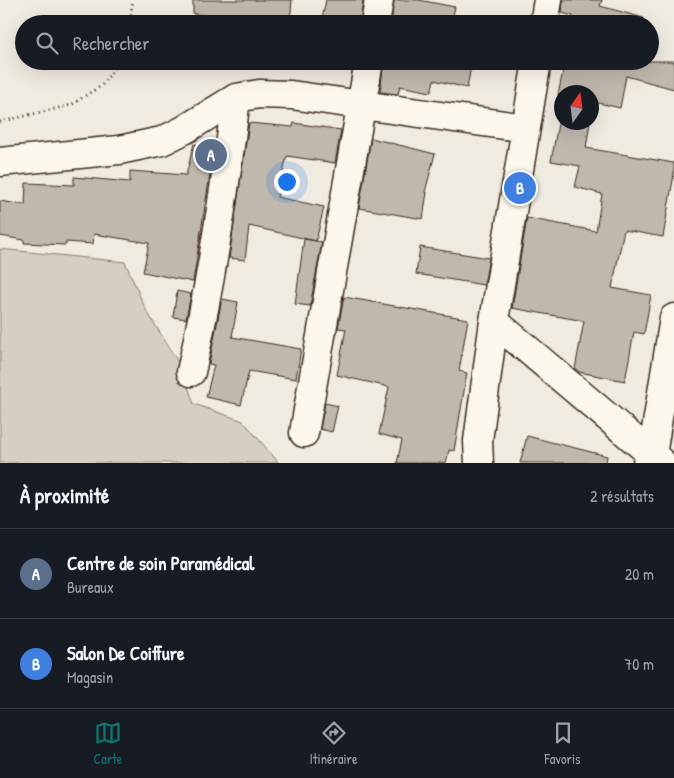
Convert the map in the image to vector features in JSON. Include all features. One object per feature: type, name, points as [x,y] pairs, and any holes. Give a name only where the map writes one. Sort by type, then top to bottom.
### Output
[{"type":"street","points":[[376,15],[379,0]]},
{"type":"street","points":[[546,15],[548,0]]},
{"type":"street","points":[[304,434],[368,70]]},
{"type":"street","points":[[479,463],[478,440],[494,321],[536,70]]},
{"type":"street","points":[[0,162],[120,150],[162,141],[184,130],[236,98],[259,94],[291,95],[526,128]]},
{"type":"street","points":[[191,372],[206,302],[228,171],[236,98]]},
{"type":"street","points":[[654,460],[674,318]]},
{"type":"street","points":[[494,321],[654,460]]},
{"type":"path","points":[[130,15],[133,0]]},
{"type":"path","points":[[0,122],[71,105],[102,85],[113,70]]},
{"type":"shaded area","points":[[0,249],[125,262],[146,310],[181,367],[194,404],[243,421],[279,463],[0,463]]},
{"type":"building","points":[[193,0],[292,0],[291,15],[193,14]]},
{"type":"building","points":[[326,0],[363,0],[361,15],[323,15]]},
{"type":"building","points":[[394,0],[419,0],[455,7],[453,15],[392,15]]},
{"type":"building","points":[[563,0],[602,0],[600,6],[633,15],[569,15],[562,13]]},
{"type":"building","points":[[659,61],[674,61],[674,89],[626,76],[620,108],[599,103],[599,85],[560,85],[563,70],[659,70]]},
{"type":"building","points":[[383,70],[470,70],[467,88],[434,80],[431,92],[400,86],[398,94],[380,92]]},
{"type":"building","points":[[249,123],[293,127],[294,123],[341,130],[335,163],[287,156],[277,197],[324,207],[316,241],[249,226],[245,260],[229,258]]},
{"type":"building","points":[[557,130],[589,130],[586,148],[674,163],[674,174],[663,237],[624,230],[612,288],[651,295],[644,334],[634,332],[625,381],[579,372],[575,369],[584,321],[512,308],[527,218],[596,231],[602,194],[575,187],[580,166],[551,161]]},
{"type":"building","points":[[371,138],[435,154],[425,192],[427,192],[423,219],[359,208]]},
{"type":"building","points":[[194,144],[214,149],[193,282],[143,272],[149,243],[94,234],[93,244],[66,242],[66,245],[24,243],[24,240],[0,236],[0,201],[25,205],[26,183],[74,185],[74,177],[130,182],[130,171],[186,175]]},
{"type":"building","points":[[304,239],[322,242],[310,306],[295,304]]},
{"type":"building","points":[[420,247],[489,258],[484,285],[416,274]]},
{"type":"building","points":[[177,291],[191,294],[186,319],[173,317]]},
{"type":"building","points":[[344,297],[468,319],[459,371],[467,373],[454,451],[449,450],[446,463],[397,463],[402,440],[379,434],[389,387],[337,375],[346,329],[338,328]]},
{"type":"building","points":[[222,299],[238,302],[232,337],[301,349],[296,379],[249,371],[241,405],[206,397],[214,365],[209,364]]},
{"type":"building","points":[[325,403],[338,406],[332,432],[320,429]]},
{"type":"building","points":[[527,436],[607,456],[606,463],[520,463]]},
{"type":"place","name":"Centre de soin Paramédical","points":[[211,155]]},
{"type":"place","name":"Salon De Coiffure","points":[[520,188]]}]
